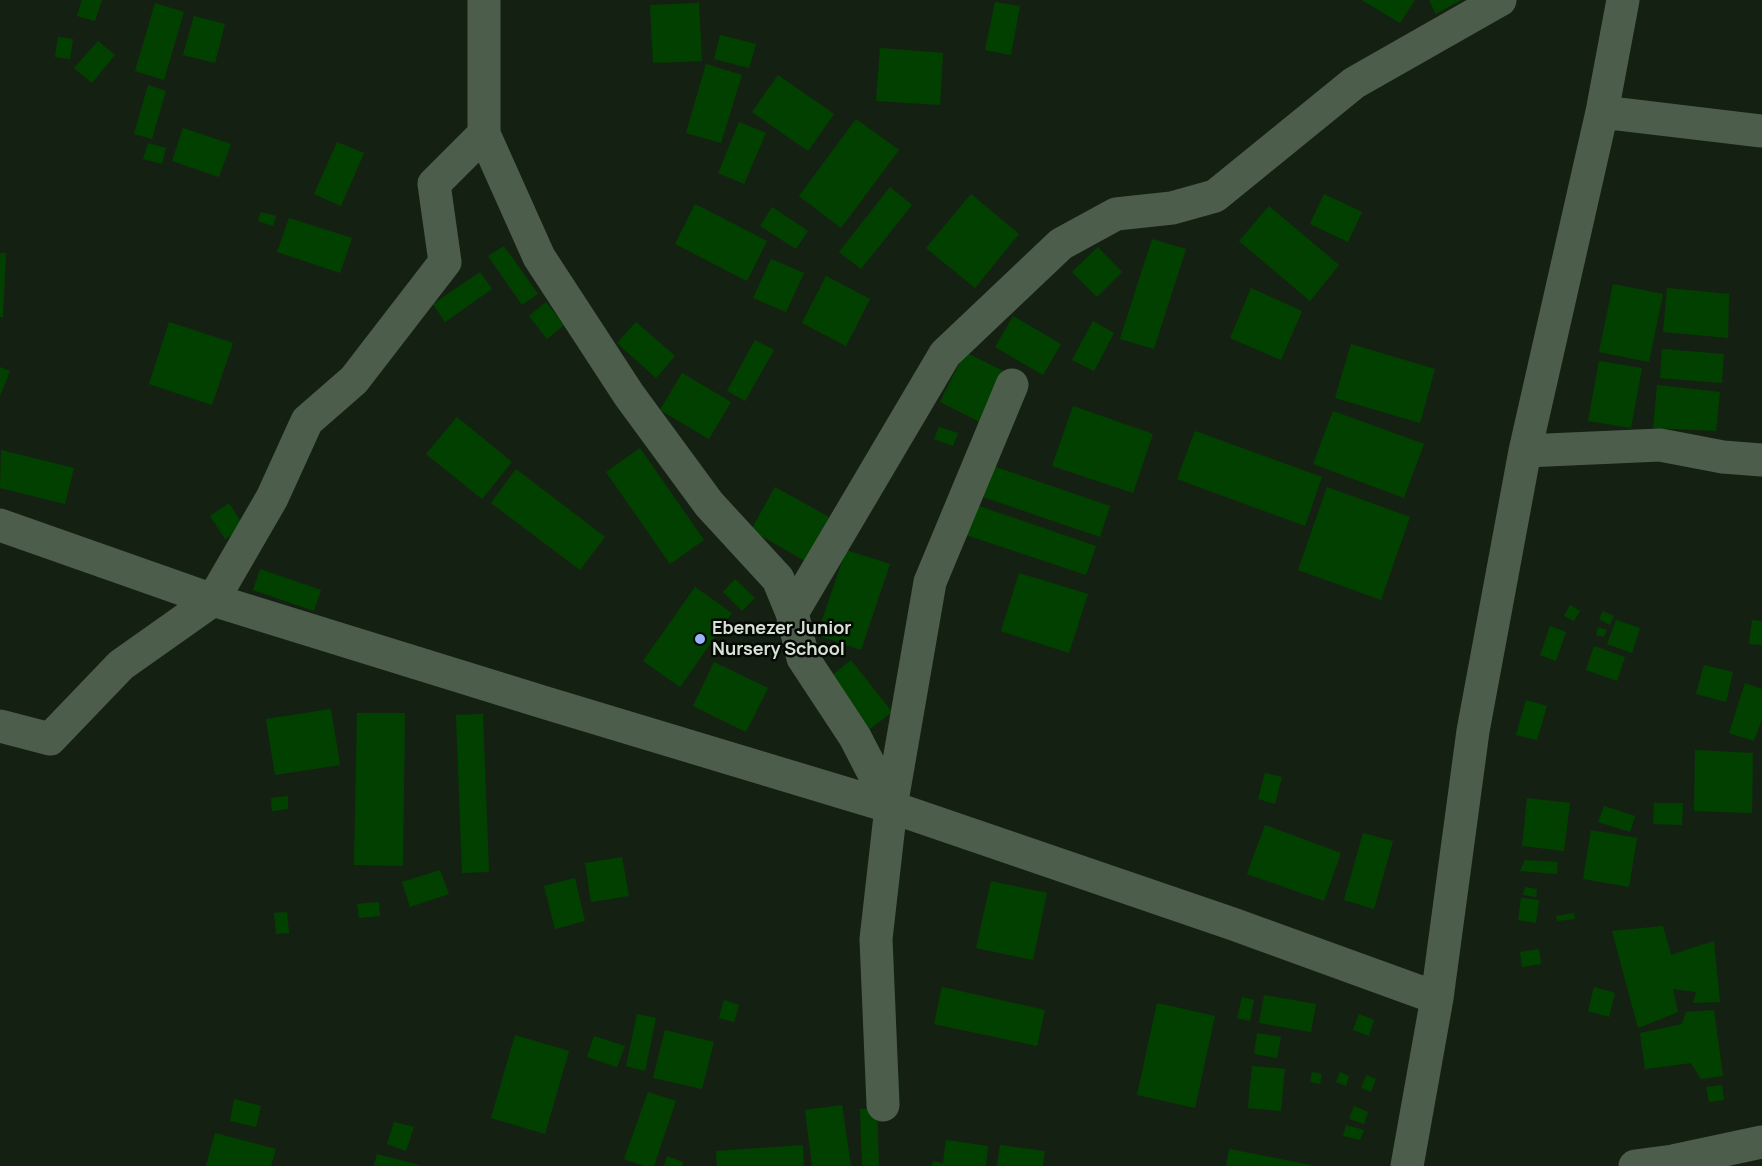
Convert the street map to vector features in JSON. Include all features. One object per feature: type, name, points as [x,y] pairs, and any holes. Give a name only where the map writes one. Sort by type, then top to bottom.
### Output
[{"type":"street","points":[[484,0],[483,134],[539,257],[629,395],[702,495],[778,579],[792,613],[803,658],[855,737],[891,807]]},
{"type":"street","points":[[792,613],[945,354],[1061,244],[1116,214],[1172,207],[1215,196],[1354,83],[1500,0]]},
{"type":"street","points":[[1407,1166],[1437,998],[1473,731],[1526,451],[1602,112],[1623,0]]},
{"type":"street","points":[[1602,112],[1762,130]]},
{"type":"street","points":[[0,726],[50,740],[121,666],[213,600],[272,498],[307,421],[354,380],[445,262],[434,184],[483,134]]},
{"type":"street","points":[[884,1105],[876,939],[891,807],[930,582],[1012,385]]},
{"type":"street","points":[[1526,451],[1660,446],[1723,457],[1762,460]]},
{"type":"street","points":[[0,525],[213,600],[557,707],[891,807],[1233,924],[1437,998]]},
{"type":"street","points":[[1635,1166],[1673,1161],[1762,1142]]},
{"type":"building","points":[[82,0],[102,0],[95,21],[77,16]]},
{"type":"building","points":[[1362,0],[1415,0],[1400,23]]},
{"type":"building","points":[[1429,0],[1461,0],[1436,14]]},
{"type":"building","points":[[995,2],[1020,6],[1011,55],[985,50]]},
{"type":"building","points":[[155,3],[184,12],[164,80],[135,71]]},
{"type":"building","points":[[699,3],[702,61],[653,63],[650,5]]},
{"type":"building","points":[[194,16],[225,24],[215,63],[183,55]]},
{"type":"building","points":[[720,35],[756,44],[749,68],[714,59]]},
{"type":"building","points":[[58,37],[73,39],[70,59],[55,57]]},
{"type":"building","points":[[98,41],[115,55],[92,83],[74,68]]},
{"type":"building","points":[[880,48],[943,53],[940,105],[876,101]]},
{"type":"building","points":[[706,64],[742,75],[721,143],[686,133]]},
{"type":"building","points":[[778,75],[834,114],[808,151],[752,112]]},
{"type":"building","points":[[148,85],[166,91],[152,139],[134,134]]},
{"type":"building","points":[[856,119],[899,150],[841,228],[799,196]]},
{"type":"building","points":[[739,122],[766,133],[744,184],[718,173]]},
{"type":"building","points":[[183,128],[231,144],[219,177],[172,161]]},
{"type":"building","points":[[337,142],[364,153],[341,206],[314,194]]},
{"type":"building","points":[[148,143],[166,148],[162,164],[143,159]]},
{"type":"building","points":[[890,187],[912,205],[861,269],[839,252]]},
{"type":"building","points":[[971,194],[1019,234],[975,288],[926,248]]},
{"type":"building","points":[[1324,194],[1362,212],[1348,242],[1310,224]]},
{"type":"building","points":[[695,204],[767,241],[747,281],[675,244]]},
{"type":"building","points":[[1269,206],[1339,265],[1310,301],[1239,241]]},
{"type":"building","points":[[772,207],[808,231],[796,249],[760,226]]},
{"type":"building","points":[[261,212],[276,216],[273,226],[258,221]]},
{"type":"building","points":[[289,218],[352,238],[340,273],[277,252]]},
{"type":"building","points":[[1152,239],[1186,249],[1154,349],[1120,339]]},
{"type":"building","points":[[504,246],[538,294],[522,305],[488,256]]},
{"type":"building","points":[[1098,247],[1122,272],[1097,297],[1072,272]]},
{"type":"building","points":[[0,253],[6,253],[3,317],[0,317]]},
{"type":"building","points":[[771,259],[804,273],[786,312],[753,298]]},
{"type":"building","points":[[480,272],[492,289],[445,322],[433,304]]},
{"type":"building","points":[[826,276],[870,299],[846,346],[802,323]]},
{"type":"building","points":[[1613,284],[1663,294],[1649,362],[1599,352]]},
{"type":"building","points":[[1251,288],[1302,311],[1281,360],[1230,338]]},
{"type":"building","points":[[1667,288],[1729,294],[1728,338],[1663,332]]},
{"type":"building","points":[[546,302],[564,325],[547,339],[529,316]]},
{"type":"building","points":[[1013,316],[1061,344],[1043,375],[995,347]]},
{"type":"building","points":[[1093,321],[1114,333],[1094,371],[1072,360]]},
{"type":"building","points":[[169,322],[233,343],[212,405],[149,384]]},
{"type":"building","points":[[636,322],[675,356],[656,378],[617,343]]},
{"type":"building","points":[[755,340],[774,350],[745,401],[727,391]]},
{"type":"building","points":[[1351,344],[1435,369],[1420,423],[1335,398]]},
{"type":"building","points":[[1662,349],[1724,354],[1722,383],[1660,378]]},
{"type":"building","points":[[965,352],[1005,372],[980,422],[940,402]]},
{"type":"building","points":[[1599,361],[1642,368],[1631,428],[1588,421]]},
{"type":"building","points":[[0,367],[10,371],[0,396]]},
{"type":"building","points":[[682,373],[731,402],[709,439],[660,410]]},
{"type":"building","points":[[1657,385],[1720,392],[1716,431],[1653,428]]},
{"type":"building","points":[[1073,406],[1153,434],[1133,493],[1052,466]]},
{"type":"building","points":[[1333,411],[1424,444],[1404,498],[1313,464]]},
{"type":"building","points":[[457,417],[512,462],[482,499],[426,454]]},
{"type":"building","points":[[939,427],[958,433],[953,446],[934,439]]},
{"type":"building","points":[[1195,431],[1322,477],[1305,526],[1177,479]]},
{"type":"building","points":[[640,448],[704,540],[670,564],[606,472]]},
{"type":"building","points":[[1,450],[74,468],[65,504],[0,488]]},
{"type":"building","points":[[990,465],[1110,506],[1100,537],[980,496]]},
{"type":"building","points":[[516,469],[605,537],[580,570],[491,503]]},
{"type":"building","points":[[775,487],[829,517],[805,561],[751,530]]},
{"type":"building","points":[[1327,487],[1410,517],[1381,600],[1298,570]]},
{"type":"building","points":[[229,503],[244,527],[225,539],[210,516]]},
{"type":"building","points":[[976,505],[1096,546],[1086,575],[966,535]]},
{"type":"building","points":[[846,550],[890,564],[861,650],[817,635]]},
{"type":"building","points":[[260,569],[321,590],[314,611],[253,590]]},
{"type":"building","points":[[1019,573],[1088,594],[1069,653],[1001,631]]},
{"type":"building","points":[[735,579],[755,598],[742,611],[723,592]]},
{"type":"building","points":[[695,587],[732,613],[680,687],[643,661]]},
{"type":"building","points":[[1570,605],[1580,611],[1574,621],[1564,616]]},
{"type":"building","points":[[1603,611],[1614,616],[1610,625],[1599,619]]},
{"type":"building","points":[[1616,620],[1640,628],[1632,653],[1607,644]]},
{"type":"building","points":[[1752,620],[1762,621],[1762,645],[1749,644]]},
{"type":"building","points":[[1550,626],[1566,632],[1556,661],[1540,655]]},
{"type":"building","points":[[1598,627],[1607,630],[1604,637],[1596,635]]},
{"type":"building","points":[[1594,646],[1625,657],[1617,681],[1586,670]]},
{"type":"building","points":[[851,660],[892,712],[870,729],[830,677]]},
{"type":"building","points":[[714,662],[768,688],[746,732],[693,706]]},
{"type":"building","points":[[1704,665],[1733,672],[1726,702],[1696,694]]},
{"type":"building","points":[[1745,683],[1762,689],[1762,719],[1754,741],[1729,733]]},
{"type":"building","points":[[1526,700],[1547,706],[1537,740],[1516,735]]},
{"type":"building","points":[[331,709],[340,765],[275,775],[266,719]]},
{"type":"building","points":[[357,713],[405,713],[403,866],[354,865]]},
{"type":"building","points":[[483,714],[489,872],[462,873],[456,715]]},
{"type":"building","points":[[1695,750],[1753,753],[1752,813],[1694,811]]},
{"type":"building","points":[[1265,773],[1282,777],[1275,804],[1258,799]]},
{"type":"building","points":[[288,796],[288,809],[272,811],[271,798]]},
{"type":"building","points":[[1527,798],[1570,803],[1564,851],[1522,846]]},
{"type":"building","points":[[1654,803],[1683,803],[1682,825],[1653,824]]},
{"type":"building","points":[[1604,806],[1635,816],[1630,832],[1598,822]]},
{"type":"building","points":[[1265,825],[1341,853],[1324,901],[1247,874]]},
{"type":"building","points":[[1591,830],[1637,838],[1629,887],[1583,879]]},
{"type":"building","points":[[1363,833],[1393,841],[1374,909],[1344,900]]},
{"type":"building","points":[[622,857],[629,896],[591,902],[585,863]]},
{"type":"building","points":[[1525,860],[1558,862],[1557,874],[1520,871]]},
{"type":"building","points":[[440,870],[449,894],[410,907],[402,882]]},
{"type":"building","points":[[575,878],[585,921],[555,929],[544,886]]},
{"type":"building","points":[[991,881],[1047,893],[1033,960],[976,948]]},
{"type":"building","points":[[1525,887],[1537,889],[1536,897],[1523,895]]},
{"type":"building","points":[[1521,898],[1539,900],[1536,923],[1518,920]]},
{"type":"building","points":[[379,902],[380,916],[359,918],[357,904]]},
{"type":"building","points":[[287,912],[289,933],[276,934],[274,913]]},
{"type":"building","points":[[1574,913],[1575,919],[1557,921],[1556,916]]},
{"type":"building","points":[[1663,926],[1671,955],[1714,941],[1720,1002],[1693,1003],[1696,992],[1673,989],[1678,1012],[1638,1028],[1612,931]]},
{"type":"building","points":[[1539,949],[1541,964],[1522,967],[1520,952]]},
{"type":"building","points":[[942,987],[1045,1010],[1037,1046],[934,1024]]},
{"type":"building","points":[[1594,987],[1615,993],[1609,1017],[1588,1011]]},
{"type":"building","points":[[1264,995],[1316,1004],[1311,1032],[1259,1023]]},
{"type":"building","points":[[1242,997],[1254,1000],[1250,1021],[1237,1018]]},
{"type":"building","points":[[724,1000],[739,1005],[734,1022],[719,1018]]},
{"type":"building","points":[[1157,1003],[1215,1016],[1195,1108],[1137,1095]]},
{"type":"building","points":[[1714,1010],[1723,1076],[1701,1079],[1691,1063],[1645,1069],[1640,1033],[1682,1024],[1686,1012]]},
{"type":"building","points":[[637,1014],[656,1018],[645,1071],[626,1066]]},
{"type":"building","points":[[1359,1014],[1374,1020],[1369,1036],[1353,1030]]},
{"type":"building","points":[[665,1030],[714,1042],[702,1089],[653,1078]]},
{"type":"building","points":[[1257,1033],[1281,1037],[1277,1058],[1254,1054]]},
{"type":"building","points":[[515,1035],[569,1051],[545,1134],[491,1118]]},
{"type":"building","points":[[594,1036],[625,1046],[617,1067],[587,1057]]},
{"type":"building","points":[[1252,1066],[1285,1069],[1281,1111],[1248,1108]]},
{"type":"building","points":[[1312,1072],[1322,1074],[1320,1084],[1310,1082]]},
{"type":"building","points":[[1340,1072],[1349,1076],[1346,1086],[1336,1082]]},
{"type":"building","points":[[1366,1075],[1376,1079],[1371,1092],[1361,1088]]},
{"type":"building","points":[[1722,1085],[1724,1100],[1709,1102],[1706,1087]]},
{"type":"building","points":[[648,1092],[676,1101],[654,1166],[644,1166],[624,1159]]},
{"type":"building","points":[[234,1099],[261,1106],[256,1127],[230,1121]]},
{"type":"building","points":[[842,1105],[851,1166],[812,1166],[805,1110]]},
{"type":"building","points":[[1354,1106],[1368,1112],[1364,1124],[1349,1119]]},
{"type":"building","points":[[877,1108],[879,1166],[862,1166],[860,1109]]},
{"type":"building","points":[[394,1122],[414,1127],[406,1151],[387,1144]]},
{"type":"building","points":[[1346,1125],[1364,1130],[1360,1140],[1343,1136]]},
{"type":"building","points":[[215,1133],[276,1149],[271,1166],[206,1166]]},
{"type":"building","points":[[946,1140],[988,1146],[986,1166],[932,1166],[933,1161],[943,1163]]},
{"type":"building","points":[[803,1145],[804,1166],[717,1166],[716,1151]]},
{"type":"building","points":[[1000,1145],[1045,1151],[1043,1166],[997,1166]]},
{"type":"building","points":[[1229,1149],[1311,1165],[1311,1166],[1226,1166]]},
{"type":"building","points":[[377,1154],[419,1165],[419,1166],[374,1166]]},
{"type":"building","points":[[667,1156],[683,1162],[682,1166],[664,1166]]},
{"type":"place","name":"Ebenezer Junior Nursery School","points":[[700,639]]}]
